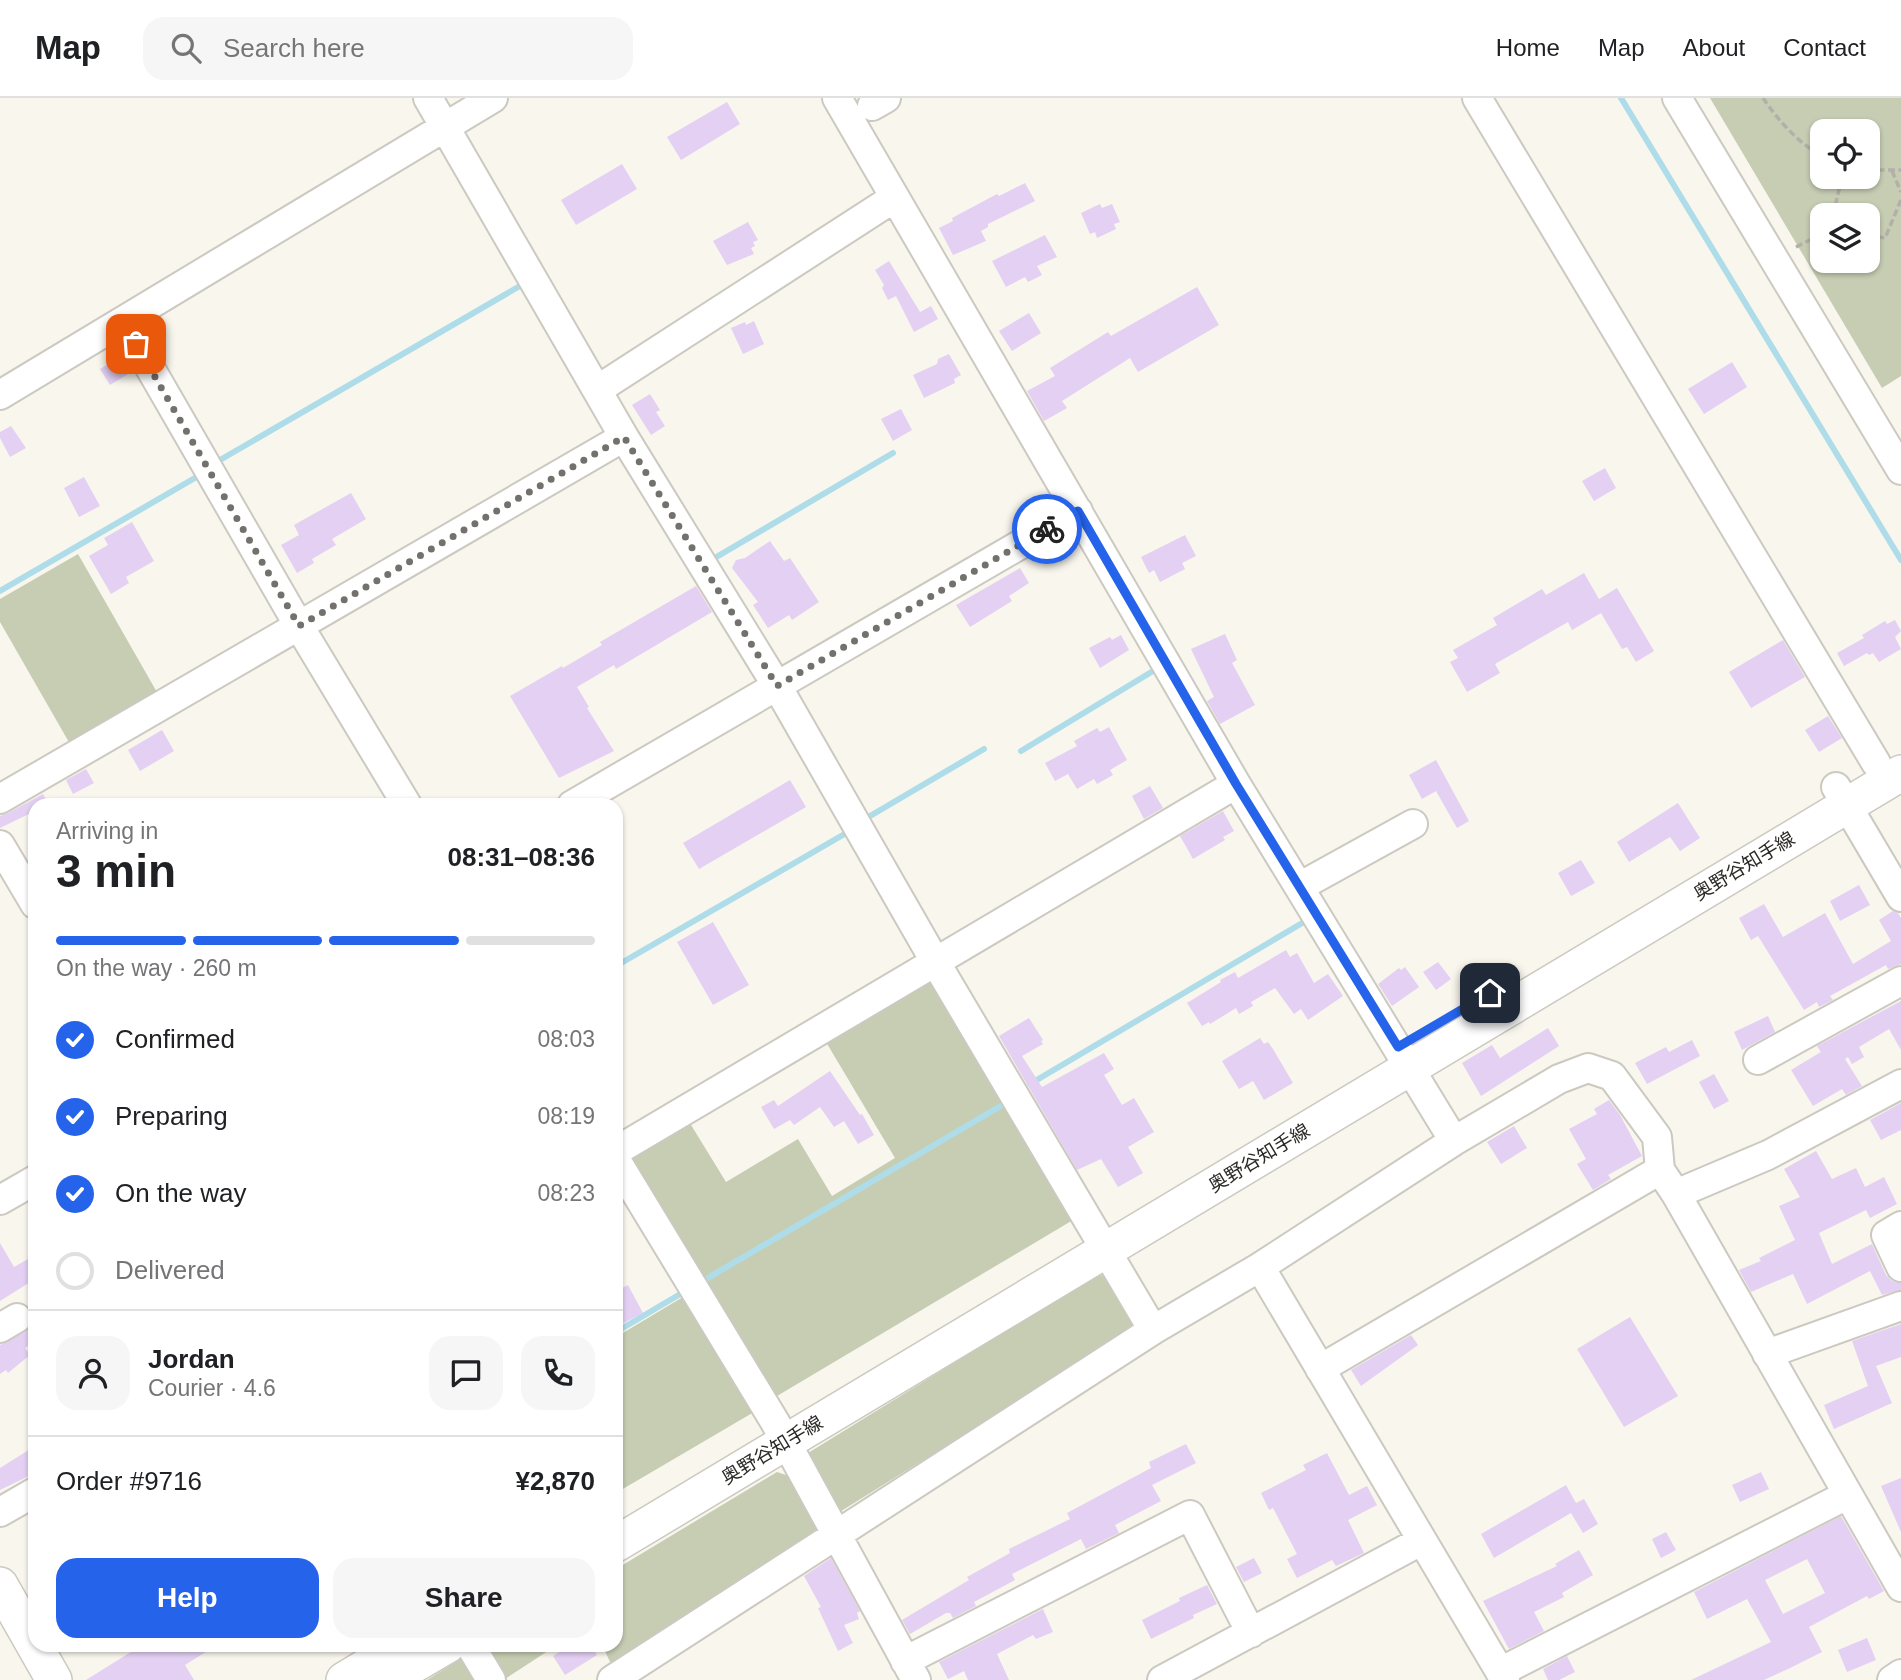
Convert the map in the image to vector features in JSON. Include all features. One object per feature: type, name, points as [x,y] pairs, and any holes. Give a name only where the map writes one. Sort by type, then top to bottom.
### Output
[{"type":"main road","name":"奥野谷知手線","points":[[623,1539],[780,1432],[1841,796],[1893,761]]},
{"type":"main road","name":"奥野谷知手線","points":[[623,1513],[780,1432]]},
{"type":"main road","points":[[1,1588],[28,1635]]},
{"type":"main road","points":[[38,1652],[54,1680]]},
{"type":"main road","points":[[344,1680],[390,1652]]},
{"type":"main road","points":[[388,1680],[436,1652]]},
{"type":"street","points":[[428,98],[624,437],[777,686],[936,963],[1153,1331]]},
{"type":"street","points":[[0,395],[493,98]]},
{"type":"street","points":[[837,98],[1236,784],[1454,1141]]},
{"type":"street","points":[[1478,98],[1893,761]]},
{"type":"street","points":[[1677,98],[1901,470]]},
{"type":"street","points":[[597,390],[894,198]]},
{"type":"street","points":[[122,321],[299,626],[403,798]]},
{"type":"street","points":[[0,799],[624,437]]},
{"type":"street","points":[[584,798],[1078,511]]},
{"type":"street","points":[[623,1146],[1236,784]]},
{"type":"street","points":[[1841,796],[1901,897]]},
{"type":"street","points":[[1299,887],[1413,824]]},
{"type":"street","points":[[0,845],[28,892]]},
{"type":"street","points":[[1758,1060],[1901,981]]},
{"type":"street","points":[[612,1680],[1153,1331],[1260,1267],[1454,1141],[1559,1079],[1588,1068],[1612,1076],[1657,1137],[1660,1170],[1901,1587]]},
{"type":"street","points":[[1676,1194],[1768,1155],[1901,1084]]},
{"type":"street","points":[[1320,1369],[1660,1170]]},
{"type":"street","points":[[623,1172],[780,1432],[911,1670],[1191,1515],[1251,1633]]},
{"type":"street","points":[[0,1200],[28,1184]]},
{"type":"street","points":[[1901,1226],[1886,1235],[1901,1267]]},
{"type":"street","points":[[1260,1267],[1502,1676],[1847,1495]]},
{"type":"street","points":[[1767,1354],[1901,1306]]},
{"type":"street","points":[[0,1512],[28,1496]]},
{"type":"street","points":[[1162,1680],[1421,1541]]},
{"type":"street","points":[[474,1652],[491,1680]]},
{"type":"street","points":[[1892,1680],[1901,1674]]},
{"type":"path","points":[[1763,98],[1772,112],[1810,149]]},
{"type":"path","points":[[1880,171],[1901,170]]},
{"type":"path","points":[[1892,171],[1901,192]]},
{"type":"path","points":[[1880,237],[1885,238],[1901,200]]},
{"type":"path","points":[[1796,247],[1810,240]]},
{"type":"green space","points":[[1710,98],[1901,98],[1901,376],[1882,388],[1814,273],[1880,273],[1880,203],[1810,203],[1810,267]]},
{"type":"green space","points":[[78,554],[158,694],[70,744],[0,622],[0,599]]},
{"type":"green space","points":[[934,977],[1078,1217],[772,1399],[627,1157],[688,1120],[726,1182],[798,1139],[832,1196],[895,1158],[826,1042]]},
{"type":"green space","points":[[1098,1274],[1111,1279],[1134,1329],[838,1513],[808,1453]]},
{"type":"green space","points":[[688,1294],[754,1412],[623,1489],[623,1333]]},
{"type":"green space","points":[[777,1472],[789,1476],[819,1533],[612,1666],[605,1652],[623,1652],[623,1565]]},
{"type":"green space","points":[[489,1652],[546,1652],[505,1679]]},
{"type":"green space","points":[[462,1658],[480,1680],[427,1680]]},
{"type":"building","points":[[727,102],[740,124],[681,160],[667,137]]},
{"type":"building","points":[[622,164],[637,189],[576,225],[561,200]]},
{"type":"building","points":[[1025,183],[1035,201],[988,224],[988,227],[981,231],[986,241],[953,255],[939,228],[997,194],[999,196]]},
{"type":"building","points":[[1100,204],[1102,208],[1112,204],[1120,222],[1114,224],[1116,229],[1097,238],[1095,232],[1090,234],[1081,213]]},
{"type":"building","points":[[748,222],[758,240],[753,242],[755,246],[751,248],[754,254],[727,265],[713,241]]},
{"type":"building","points":[[1045,235],[1057,257],[1037,266],[1042,275],[1028,282],[1025,277],[1006,287],[992,261]]},
{"type":"building","points":[[889,261],[920,312],[931,306],[938,319],[914,332],[896,296],[888,300],[882,288],[884,285],[875,270]]},
{"type":"building","points":[[1197,287],[1219,325],[1138,372],[1130,358],[1062,401],[1067,408],[1044,421],[1027,391],[1055,376],[1050,368],[1108,332],[1111,336]]},
{"type":"building","points":[[1029,313],[1041,333],[1012,351],[999,331]]},
{"type":"building","points":[[754,321],[764,344],[743,354],[731,328]]},
{"type":"building","points":[[949,354],[961,375],[954,379],[955,383],[924,398],[913,375],[937,364],[938,359]]},
{"type":"building","points":[[123,355],[133,371],[110,385],[100,369]]},
{"type":"building","points":[[1732,362],[1747,387],[1704,414],[1688,389]]},
{"type":"building","points":[[650,394],[660,410],[656,412],[665,426],[651,435],[632,405]]},
{"type":"building","points":[[901,409],[912,430],[893,441],[881,419]]},
{"type":"building","points":[[11,426],[26,448],[10,457],[0,438],[0,432]]},
{"type":"building","points":[[1605,468],[1616,488],[1594,501],[1582,481]]},
{"type":"building","points":[[84,477],[100,506],[79,517],[64,488]]},
{"type":"building","points":[[351,493],[366,519],[332,539],[336,545],[312,559],[314,563],[297,573],[281,545],[299,535],[294,525]]},
{"type":"building","points":[[132,522],[154,561],[126,577],[129,583],[111,594],[89,556],[108,545],[104,538]]},
{"type":"building","points":[[1185,535],[1196,556],[1182,563],[1185,569],[1160,582],[1154,570],[1149,573],[1141,557]]},
{"type":"building","points":[[770,541],[784,561],[790,558],[819,602],[792,620],[789,615],[768,628],[753,605],[758,602],[732,568],[736,560],[745,558]]},
{"type":"building","points":[[1020,568],[1029,583],[1009,596],[1012,601],[970,627],[956,605]]},
{"type":"building","points":[[1584,573],[1599,599],[1617,588],[1654,651],[1636,662],[1627,647],[1622,649],[1601,613],[1572,630],[1568,622],[1495,664],[1500,673],[1467,692],[1450,662],[1458,658],[1453,650],[1497,625],[1493,618],[1542,589],[1546,595]]},
{"type":"building","points":[[696,586],[712,612],[616,669],[614,665],[577,687],[614,751],[559,778],[510,696],[602,645],[600,642]]},
{"type":"building","points":[[1895,620],[1901,631],[1895,637],[1901,649],[1879,662],[1873,653],[1867,653],[1844,666],[1837,653],[1864,638],[1862,635],[1885,621],[1887,624]]},
{"type":"building","points":[[1225,634],[1237,660],[1232,663],[1255,705],[1220,724],[1207,701],[1214,697],[1191,649]]},
{"type":"building","points":[[1121,635],[1129,650],[1100,668],[1089,648],[1110,637],[1112,640]]},
{"type":"building","points":[[1783,640],[1805,677],[1751,708],[1729,672]]},
{"type":"building","points":[[1828,716],[1842,738],[1819,752],[1805,730]]},
{"type":"building","points":[[1109,727],[1127,760],[1110,770],[1113,775],[1097,784],[1094,779],[1077,789],[1068,774],[1055,781],[1045,763],[1077,746],[1074,741],[1097,728],[1100,732]]},
{"type":"building","points":[[162,730],[174,751],[140,771],[128,750]]},
{"type":"building","points":[[1436,760],[1469,821],[1457,828],[1436,791],[1422,799],[1409,775]]},
{"type":"building","points":[[86,769],[94,783],[73,794],[66,780]]},
{"type":"building","points":[[790,780],[806,807],[699,869],[683,843]]},
{"type":"building","points":[[1150,786],[1163,808],[1144,819],[1132,796]]},
{"type":"building","points":[[28,802],[28,814],[0,828],[0,816]]},
{"type":"building","points":[[1678,803],[1700,838],[1680,851],[1670,837],[1629,862],[1617,842]]},
{"type":"building","points":[[1223,811],[1234,831],[1223,837],[1225,840],[1193,859],[1180,836]]},
{"type":"building","points":[[1581,860],[1595,883],[1571,896],[1558,873]]},
{"type":"building","points":[[1859,885],[1870,905],[1840,921],[1830,901]]},
{"type":"building","points":[[1764,904],[1783,937],[1825,913],[1853,964],[1891,941],[1879,920],[1893,911],[1898,913],[1901,918],[1901,964],[1888,969],[1886,965],[1830,996],[1833,1000],[1819,1007],[1817,1002],[1804,1010],[1758,936],[1751,940],[1739,918]]},
{"type":"building","points":[[713,922],[749,985],[713,1005],[677,942]]},
{"type":"building","points":[[1286,950],[1290,957],[1297,953],[1314,983],[1328,974],[1343,996],[1308,1020],[1301,1009],[1294,1014],[1275,988],[1251,1002],[1253,1006],[1239,1014],[1236,1008],[1202,1026],[1187,1003],[1221,982],[1220,980],[1235,972],[1238,978]]},
{"type":"building","points":[[1438,962],[1451,979],[1436,990],[1423,972]]},
{"type":"building","points":[[1405,967],[1419,987],[1392,1006],[1378,984],[1399,968],[1401,970]]},
{"type":"building","points":[[1901,1001],[1901,1050],[1889,1029],[1859,1047],[1864,1057],[1852,1064],[1848,1057],[1845,1059],[1862,1086],[1846,1095],[1842,1089],[1813,1106],[1791,1070],[1821,1052],[1817,1046]]},
{"type":"building","points":[[1768,1016],[1775,1032],[1742,1050],[1734,1032]]},
{"type":"building","points":[[1029,1018],[1043,1044],[1022,1056],[1042,1087],[1104,1053],[1114,1069],[1104,1075],[1122,1105],[1134,1098],[1154,1132],[1128,1147],[1143,1173],[1118,1187],[1101,1159],[1077,1170],[999,1036]]},
{"type":"building","points":[[1548,1028],[1559,1046],[1481,1096],[1462,1063],[1492,1045],[1500,1058]]},
{"type":"building","points":[[1260,1038],[1264,1044],[1268,1042],[1293,1083],[1264,1100],[1253,1081],[1239,1089],[1222,1061]]},
{"type":"building","points":[[1692,1040],[1700,1056],[1647,1084],[1635,1063],[1666,1047],[1669,1052]]},
{"type":"building","points":[[830,1071],[874,1135],[858,1144],[844,1121],[834,1127],[820,1107],[794,1125],[790,1120],[774,1129],[761,1107],[774,1100],[778,1106]]},
{"type":"building","points":[[1714,1074],[1729,1101],[1714,1109],[1699,1082]]},
{"type":"building","points":[[1609,1100],[1642,1156],[1608,1175],[1611,1179],[1593,1190],[1577,1164],[1586,1159],[1569,1129],[1597,1114],[1594,1109]]},
{"type":"building","points":[[1901,1103],[1901,1130],[1881,1140],[1870,1120]]},
{"type":"building","points":[[1514,1126],[1527,1148],[1501,1164],[1487,1142]]},
{"type":"building","points":[[1816,1151],[1832,1179],[1856,1168],[1865,1187],[1884,1177],[1897,1204],[1870,1218],[1866,1210],[1819,1233],[1832,1264],[1872,1244],[1886,1275],[1892,1281],[1901,1283],[1901,1290],[1882,1295],[1870,1271],[1807,1304],[1793,1274],[1751,1292],[1739,1270],[1761,1261],[1759,1258],[1795,1240],[1779,1206],[1800,1197],[1784,1169]]},
{"type":"building","points":[[0,1243],[14,1267],[28,1259],[28,1283],[0,1301]]},
{"type":"building","points":[[628,1285],[643,1313],[623,1323],[623,1288]]},
{"type":"building","points":[[1630,1317],[1678,1396],[1624,1427],[1577,1349]]},
{"type":"building","points":[[1901,1324],[1901,1357],[1876,1366],[1892,1403],[1834,1429],[1824,1405],[1868,1386],[1852,1341]]},
{"type":"building","points":[[28,1329],[28,1346],[25,1348],[28,1357],[8,1373],[6,1370],[0,1374],[0,1345]]},
{"type":"building","points":[[1411,1335],[1418,1345],[1361,1386],[1351,1370]]},
{"type":"building","points":[[1186,1444],[1196,1463],[1152,1485],[1161,1501],[1115,1525],[1119,1533],[1086,1549],[1081,1539],[1012,1574],[1015,1580],[974,1602],[976,1606],[953,1618],[950,1613],[946,1613],[910,1634],[902,1620],[969,1580],[967,1577],[1010,1553],[1009,1549],[1070,1519],[1067,1513],[1151,1468],[1149,1462]]},
{"type":"building","points":[[28,1450],[28,1476],[0,1490],[0,1468]]},
{"type":"building","points":[[1327,1453],[1349,1495],[1367,1486],[1377,1505],[1348,1520],[1364,1553],[1336,1566],[1332,1560],[1297,1578],[1287,1559],[1297,1554],[1273,1508],[1269,1510],[1261,1493],[1306,1470],[1303,1465]]},
{"type":"building","points":[[1761,1472],[1769,1489],[1740,1502],[1732,1485]]},
{"type":"building","points":[[1901,1478],[1901,1532],[1881,1486]]},
{"type":"building","points":[[1566,1485],[1576,1503],[1584,1499],[1598,1524],[1583,1533],[1571,1513],[1494,1558],[1481,1534]]},
{"type":"building","points":[[1841,1516],[1884,1591],[1869,1599],[1867,1596],[1809,1627],[1822,1652],[1764,1680],[1691,1680],[1771,1642],[1747,1599],[1707,1619],[1694,1592]],"holes":[[[1807,1559],[1825,1593],[1783,1614],[1765,1580]]]},
{"type":"building","points":[[1666,1532],[1676,1550],[1661,1558],[1652,1539]]},
{"type":"building","points":[[1579,1550],[1593,1575],[1562,1593],[1564,1597],[1534,1612],[1544,1631],[1509,1649],[1483,1601],[1557,1566],[1555,1564]]},
{"type":"building","points":[[831,1558],[860,1611],[857,1613],[859,1619],[844,1625],[853,1643],[838,1651],[818,1608],[821,1607],[804,1576]]},
{"type":"building","points":[[1254,1558],[1262,1573],[1244,1582],[1236,1567]]},
{"type":"building","points":[[1207,1585],[1217,1604],[1151,1639],[1142,1620]]},
{"type":"building","points":[[1043,1609],[1053,1632],[1036,1639],[1033,1635],[997,1654],[1009,1680],[968,1680],[964,1671],[948,1679],[939,1662]]},
{"type":"building","points":[[1867,1638],[1876,1660],[1847,1672],[1838,1650]]},
{"type":"building","points":[[131,1652],[206,1652],[185,1665],[194,1680],[86,1680]]},
{"type":"building","points":[[560,1652],[595,1652],[597,1655],[565,1675],[553,1656]]},
{"type":"building","points":[[1567,1656],[1575,1672],[1559,1680],[1548,1680],[1543,1669]]},
{"type":"waterway","points":[[1621,98],[1901,560]]},
{"type":"waterway","points":[[220,460],[525,283]]},
{"type":"waterway","points":[[713,559],[893,453]]},
{"type":"waterway","points":[[0,591],[200,475]]},
{"type":"waterway","points":[[1021,751],[1158,668]]},
{"type":"waterway","points":[[865,819],[984,749]]},
{"type":"waterway","points":[[623,962],[848,832]]},
{"type":"waterway","points":[[1030,1084],[1309,919]]},
{"type":"waterway","points":[[701,1282],[1004,1104]]},
{"type":"waterway","points":[[623,1328],[682,1293]]},
{"type":"way so far","points":[[136,344],[299,626],[624,437],[777,686],[1047,529]]},
{"type":"route","points":[[1047,529],[1078,511],[1236,784],[1398,1047],[1490,993]]}]
